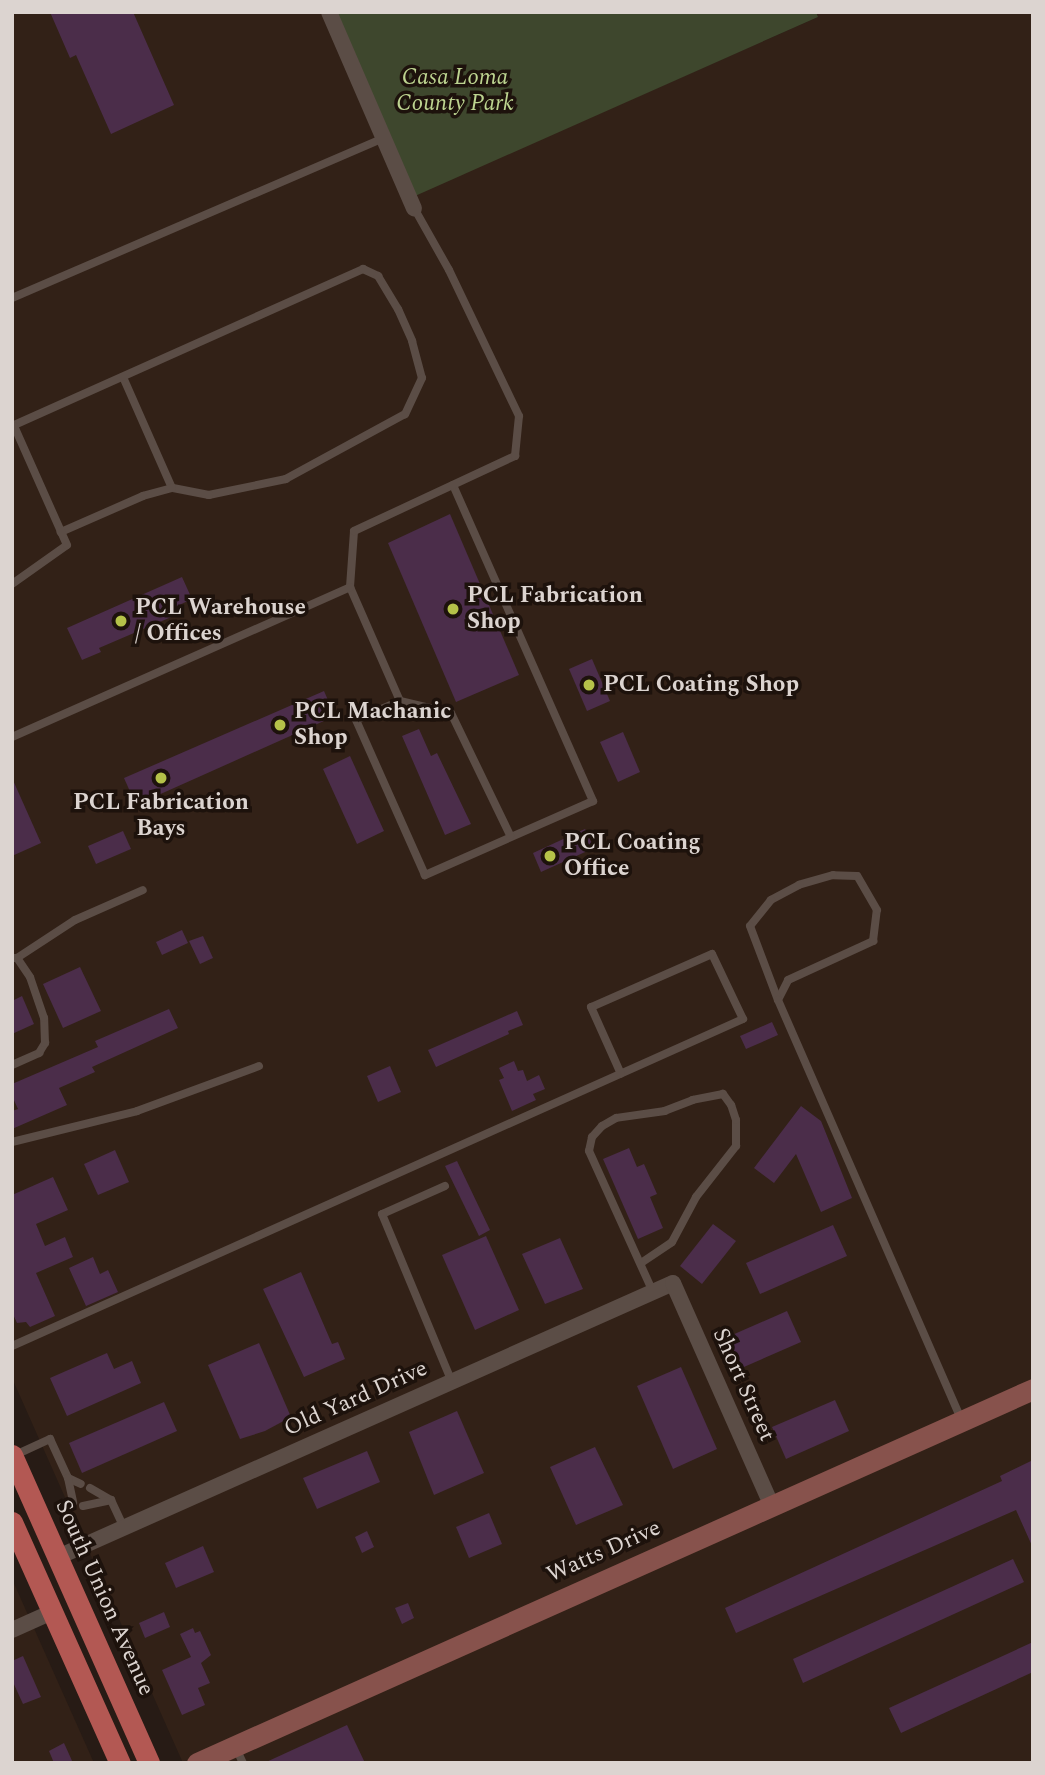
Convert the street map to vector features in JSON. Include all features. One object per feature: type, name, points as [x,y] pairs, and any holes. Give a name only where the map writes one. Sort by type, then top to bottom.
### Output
[{"type":"main road","name":"South Union Avenue","points":[[13,1455],[149,1763]]},
{"type":"main road","points":[[14,1529],[120,1763]]},
{"type":"street","points":[[329,12],[414,208]]},
{"type":"street","name":"Old Yard Drive","points":[[58,1557],[673,1283]]},
{"type":"street","name":"Short Street","points":[[673,1283],[772,1506]]},
{"type":"street","name":"Watts Drive","points":[[197,1763],[239,1754],[772,1506],[1033,1389]]},
{"type":"street","points":[[12,1630],[52,1612]]},
{"type":"lane","points":[[12,298],[384,138]]},
{"type":"lane","points":[[400,701],[350,587],[354,531],[515,456],[519,416],[449,270],[414,208]]},
{"type":"lane","points":[[12,584],[67,545],[61,532],[13,426],[363,269],[378,276],[412,341],[422,378],[405,414],[286,479],[209,495],[172,488],[143,496],[61,532]]},
{"type":"lane","points":[[123,377],[172,488]]},
{"type":"lane","points":[[453,485],[593,801],[510,835],[425,875],[356,720],[400,701],[451,713],[510,835]]},
{"type":"lane","points":[[12,737],[350,587]]},
{"type":"lane","points":[[778,999],[788,980],[873,941],[877,910],[857,876],[833,875],[799,885],[771,900],[750,926],[778,999],[962,1421]]},
{"type":"lane","points":[[12,1065],[39,1054],[45,1043],[44,1018],[30,977],[15,958],[75,920],[143,890]]},
{"type":"lane","points":[[12,1346],[621,1074],[743,1019],[712,954],[591,1007],[621,1074]]},
{"type":"lane","points":[[12,1142],[137,1111],[259,1066]]},
{"type":"lane","points":[[641,1263],[672,1242],[696,1197],[736,1146],[736,1121],[731,1105],[723,1094],[693,1100],[665,1111],[616,1118],[602,1126],[592,1137],[589,1151],[653,1292]]},
{"type":"lane","points":[[445,1186],[382,1214],[452,1382]]},
{"type":"lane","points":[[13,1455],[50,1439],[68,1478],[73,1502]]},
{"type":"lane","points":[[68,1478],[81,1484]]},
{"type":"lane","points":[[90,1488],[111,1500],[124,1528]]},
{"type":"lane","points":[[83,1506],[111,1500]]},
{"type":"shaded area","points":[[12,12],[333,12],[415,195],[818,17],[816,12],[1033,12],[1033,1763],[183,1763],[12,1378]]},
{"type":"shaded area","points":[[12,1579],[94,1763],[12,1763]]},
{"type":"green space","name":"Casa Loma County Park","points":[[333,12],[816,12],[818,17],[415,196]]},
{"type":"building","points":[[50,12],[133,12],[174,105],[111,134],[76,55],[70,58]]},
{"type":"building","name":"PCL Fabrication Shop","points":[[450,514],[519,675],[456,702],[388,543]]},
{"type":"building","name":"PCL Warehouse / Offices","points":[[182,577],[192,599],[173,608],[176,615],[99,648],[101,652],[82,660],[67,628]]},
{"type":"building","name":"PCL Coating Shop","points":[[592,659],[610,701],[587,711],[569,669]]},
{"type":"building","points":[[324,691],[335,716],[136,805],[124,778]]},
{"type":"building","points":[[419,729],[431,756],[437,753],[471,824],[445,835],[402,736]]},
{"type":"building","name":"PCL Coating Shop","points":[[623,732],[640,772],[618,782],[600,742]]},
{"type":"building","points":[[350,756],[384,831],[357,844],[323,769]]},
{"type":"building","points":[[12,778],[41,843],[12,856]]},
{"type":"building","points":[[585,829],[594,848],[541,872],[533,853]]},
{"type":"building","points":[[123,831],[131,849],[96,864],[88,846]]},
{"type":"building","points":[[182,930],[188,943],[162,955],[156,942]]},
{"type":"building","points":[[203,936],[213,958],[200,964],[189,941]]},
{"type":"building","points":[[80,967],[101,1011],[63,1028],[43,984]]},
{"type":"building","points":[[22,996],[34,1024],[12,1034],[12,1001]]},
{"type":"building","points":[[169,1009],[178,1028],[92,1067],[95,1072],[59,1088],[67,1105],[12,1129],[12,1111],[18,1109],[12,1096],[12,1084],[98,1047],[95,1041]]},
{"type":"building","points":[[517,1011],[523,1025],[436,1067],[428,1050]]},
{"type":"building","points":[[772,1022],[778,1035],[746,1049],[740,1036]]},
{"type":"building","points":[[514,1061],[518,1071],[523,1070],[527,1081],[539,1075],[545,1089],[533,1094],[536,1100],[512,1111],[499,1080],[504,1078],[499,1068]]},
{"type":"building","points":[[390,1066],[401,1092],[378,1102],[367,1076]]},
{"type":"building","points":[[801,1106],[821,1121],[852,1198],[821,1212],[796,1154],[774,1183],[754,1168]]},
{"type":"building","points":[[629,1148],[637,1167],[644,1164],[657,1194],[650,1197],[663,1228],[638,1239],[603,1159]]},
{"type":"building","points":[[115,1150],[129,1182],[98,1195],[84,1164]]},
{"type":"building","points":[[457,1161],[490,1230],[479,1236],[445,1166]]},
{"type":"building","points":[[53,1177],[68,1210],[36,1224],[45,1246],[65,1237],[73,1257],[36,1273],[55,1316],[30,1327],[26,1322],[17,1323],[12,1312],[12,1195]]},
{"type":"building","points":[[713,1224],[736,1241],[702,1284],[680,1266]]},
{"type":"building","points":[[833,1225],[847,1256],[760,1294],[746,1263]]},
{"type":"building","points":[[486,1236],[519,1310],[475,1330],[442,1255]]},
{"type":"building","points":[[560,1238],[583,1289],[545,1304],[522,1254]]},
{"type":"building","points":[[93,1257],[100,1274],[108,1270],[118,1292],[86,1306],[69,1268]]},
{"type":"building","points":[[301,1272],[332,1344],[338,1342],[345,1359],[304,1377],[263,1289]]},
{"type":"building","points":[[787,1311],[801,1342],[737,1370],[723,1339]]},
{"type":"building","points":[[259,1343],[291,1417],[265,1431],[240,1439],[208,1365]]},
{"type":"building","points":[[107,1353],[114,1369],[132,1361],[141,1383],[67,1416],[50,1378]]},
{"type":"building","points":[[681,1367],[717,1449],[673,1469],[637,1386]]},
{"type":"building","points":[[835,1400],[849,1431],[786,1459],[772,1427]]},
{"type":"building","points":[[164,1402],[177,1431],[82,1473],[69,1443]]},
{"type":"building","points":[[457,1411],[484,1473],[434,1495],[409,1432]]},
{"type":"building","points":[[595,1447],[623,1505],[576,1525],[550,1467]]},
{"type":"building","points":[[367,1451],[380,1482],[317,1509],[303,1478]]},
{"type":"building","points":[[1033,1460],[1033,1548],[1016,1510],[736,1633],[725,1608],[1002,1481],[1000,1476]]},
{"type":"building","points":[[489,1513],[502,1544],[469,1558],[456,1527]]},
{"type":"building","points":[[367,1531],[374,1547],[362,1553],[355,1537]]},
{"type":"building","points":[[203,1546],[214,1572],[176,1588],[165,1563]]},
{"type":"building","points":[[1013,1559],[1024,1582],[803,1683],[793,1659]]},
{"type":"building","points":[[408,1603],[414,1618],[402,1624],[395,1608]]},
{"type":"building","points":[[164,1612],[170,1627],[145,1638],[139,1623]]},
{"type":"building","points":[[193,1628],[195,1633],[200,1631],[211,1655],[201,1663],[210,1683],[198,1688],[205,1705],[182,1715],[162,1670],[191,1657],[180,1634]]},
{"type":"building","points":[[1033,1642],[1033,1672],[901,1733],[889,1708]]},
{"type":"building","points":[[23,1656],[41,1697],[23,1704],[12,1680],[12,1661]]},
{"type":"building","points":[[347,1725],[365,1763],[264,1763]]},
{"type":"building","points":[[64,1743],[73,1763],[54,1763],[49,1751]]},
{"type":"place","name":"PCL Fabrication Shop","points":[[453,609]]},
{"type":"place","name":"PCL Warehouse / Offices","points":[[121,621]]},
{"type":"place","name":"PCL Coating Shop","points":[[589,685]]},
{"type":"place","name":"PCL Machanic Shop","points":[[280,725]]},
{"type":"place","name":"PCL Fabrication Bays","points":[[161,778]]},
{"type":"place","name":"PCL Coating Office","points":[[550,856]]}]
